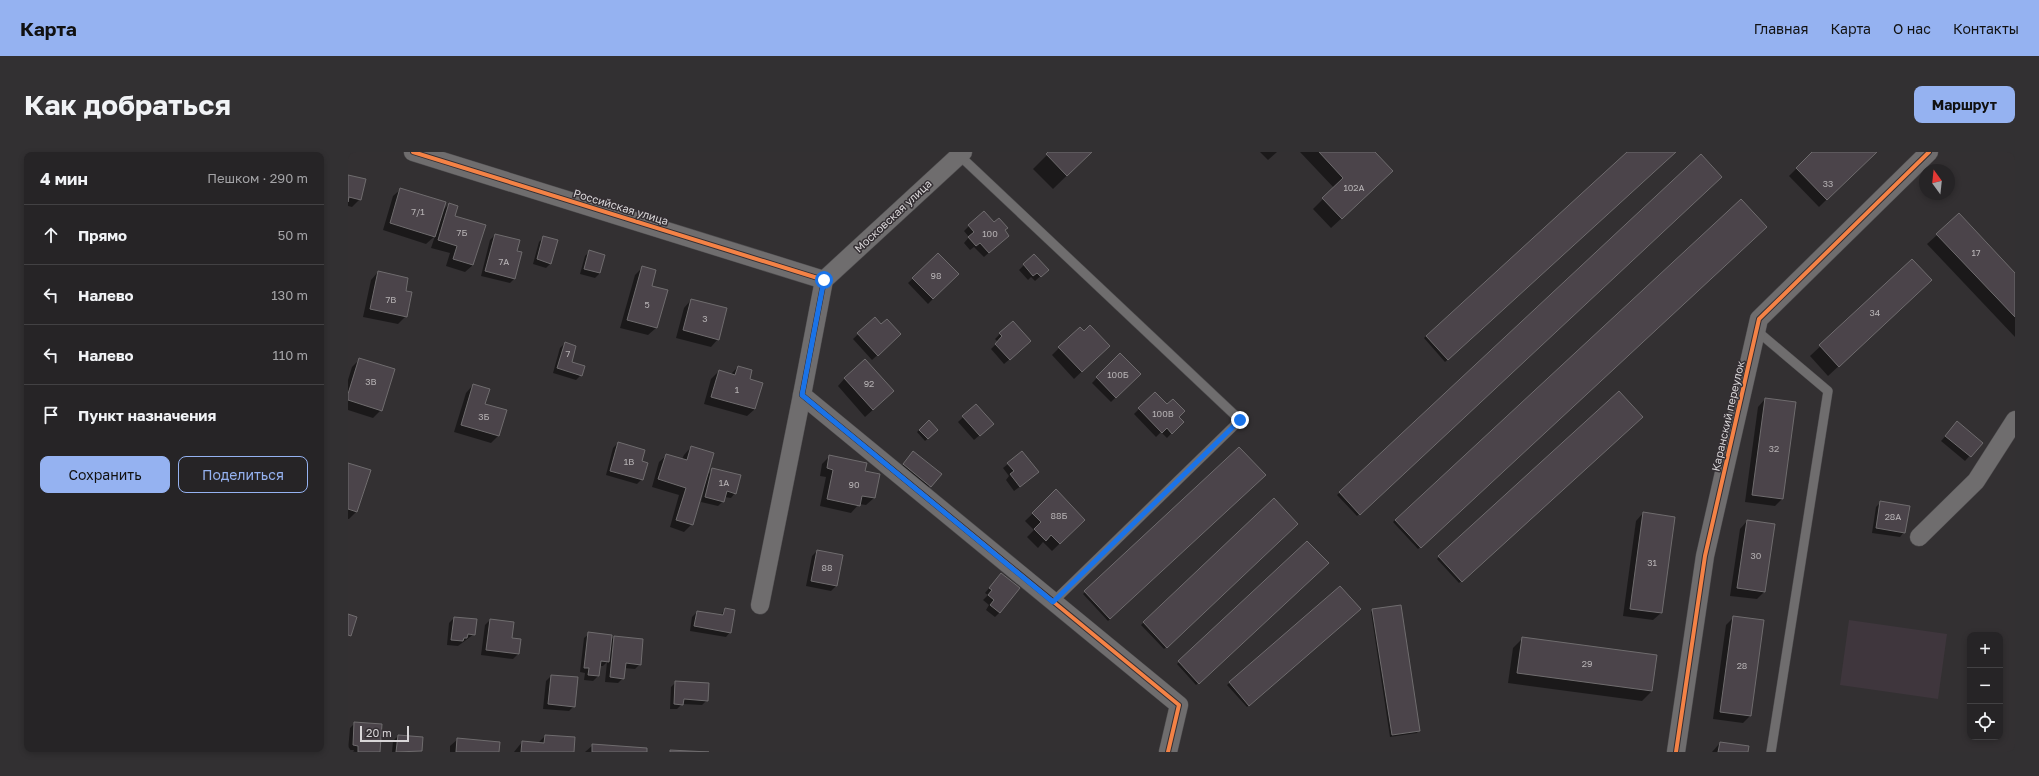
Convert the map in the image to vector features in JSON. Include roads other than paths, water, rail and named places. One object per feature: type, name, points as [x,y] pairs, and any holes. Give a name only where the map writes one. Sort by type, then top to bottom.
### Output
[{"type":"street","name":"Российская улица","points":[[413,152],[824,280]]},
{"type":"street","name":"Каранский переулок","points":[[1676,752],[1705,556],[1759,319],[1929,152]]},
{"type":"street","name":"Московская улица","points":[[824,280],[961,154]]},
{"type":"street","points":[[760,605],[824,280]]},
{"type":"street","points":[[802,395],[1179,705],[1168,752]]},
{"type":"street","points":[[1918,537],[1976,480],[2015,420]]},
{"type":"lane","points":[[961,154],[1240,420],[1053,602]]},
{"type":"lane","points":[[1756,331],[1828,391],[1771,752]]}]
